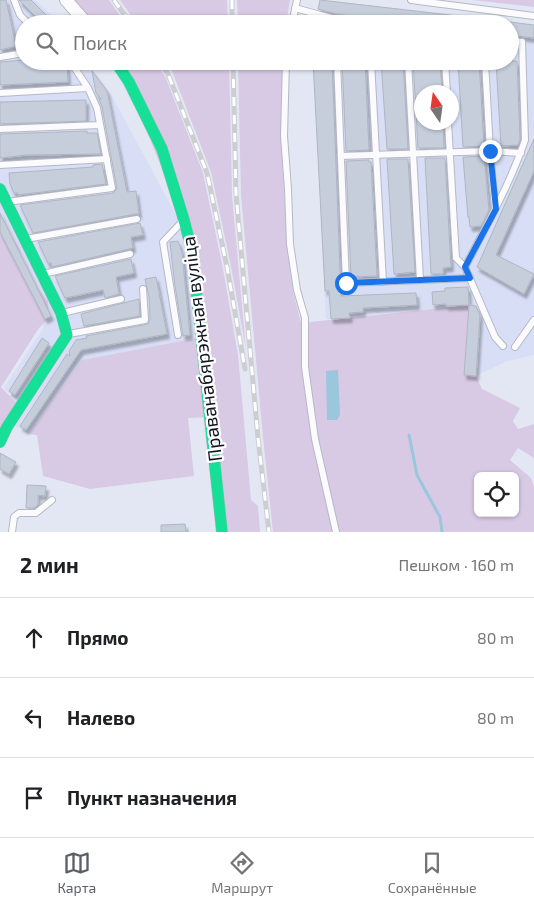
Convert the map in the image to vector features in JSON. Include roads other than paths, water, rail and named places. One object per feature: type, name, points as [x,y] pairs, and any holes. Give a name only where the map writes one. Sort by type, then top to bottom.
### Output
[{"type":"street","points":[[66,0],[79,15]]},
{"type":"street","name":"Праванабярэжная вуліца","points":[[121,70],[129,82],[162,149],[192,251],[222,532]]},
{"type":"street","points":[[0,189],[61,314],[68,335],[0,442]]},
{"type":"lane","points":[[14,0],[20,15]]},
{"type":"lane","points":[[294,15],[297,0]]},
{"type":"lane","points":[[411,0],[534,16]]},
{"type":"lane","points":[[296,8],[316,15]]},
{"type":"lane","points":[[465,267],[496,209],[525,140],[522,42],[519,42]]},
{"type":"lane","points":[[0,57],[15,54]]},
{"type":"lane","points":[[6,202],[112,188],[97,108],[88,88],[76,70]]},
{"type":"lane","points":[[286,70],[284,136],[290,244],[297,290],[305,318],[305,367],[315,439],[336,532]]},
{"type":"lane","points":[[337,70],[346,283],[470,278]]},
{"type":"lane","points":[[371,70],[383,282]]},
{"type":"lane","points":[[408,70],[420,280]]},
{"type":"lane","points":[[446,70],[447,85]]},
{"type":"lane","points":[[486,70],[490,151],[496,209]]},
{"type":"lane","points":[[0,93],[88,88]]},
{"type":"lane","points":[[0,129],[100,125]]},
{"type":"lane","points":[[449,130],[456,258],[465,267],[495,337],[503,346]]},
{"type":"lane","points":[[341,156],[490,151],[521,153]]},
{"type":"lane","points":[[0,165],[107,159]]},
{"type":"lane","points":[[24,240],[137,219]]},
{"type":"lane","points":[[178,335],[163,242],[184,220]]},
{"type":"lane","points":[[42,274],[130,254]]},
{"type":"lane","points":[[68,335],[145,320],[143,289]]},
{"type":"lane","points":[[61,314],[122,298]]},
{"type":"lane","points":[[515,347],[534,320]]},
{"type":"lane","points":[[12,532],[14,517],[19,513],[36,513],[52,500]]},
{"type":"waterway","points":[[409,435],[417,475],[440,517],[442,532]]},
{"type":"railway","points":[[114,0],[125,15]]},
{"type":"railway","points":[[232,0],[232,15]]},
{"type":"railway","points":[[165,70],[207,173],[227,267],[245,369]]},
{"type":"railway","points":[[233,70],[236,194],[258,438],[269,532]]}]
